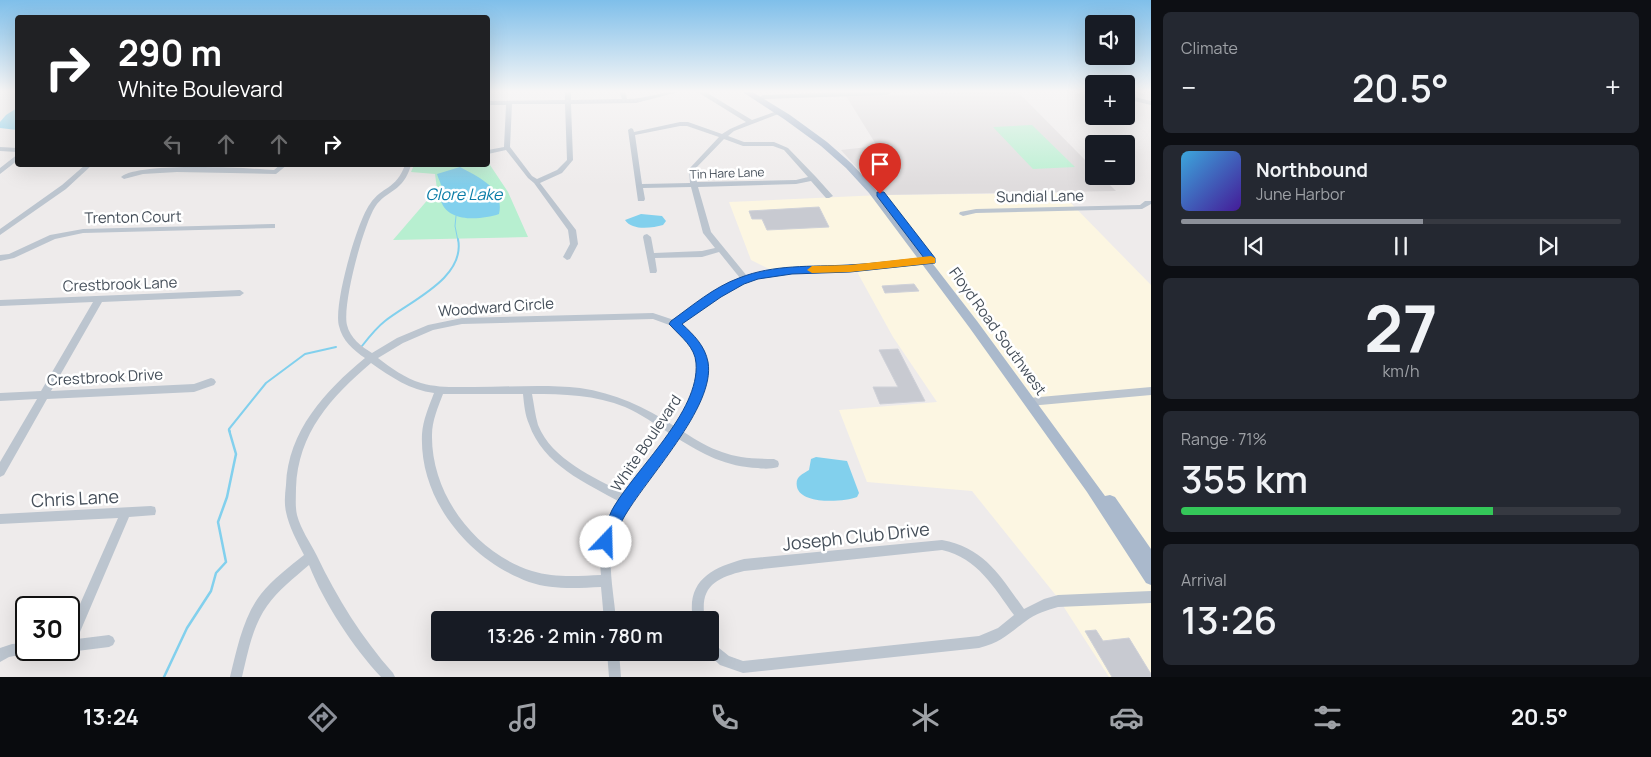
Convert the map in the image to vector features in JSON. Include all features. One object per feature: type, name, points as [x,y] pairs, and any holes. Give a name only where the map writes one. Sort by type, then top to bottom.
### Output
[{"type":"main road","name":"Floyd Road Southwest","points":[[794,123],[824,144],[849,166],[929,261]]},
{"type":"main road","name":"Floyd Road Southwest","points":[[801,123],[848,158],[874,187],[1034,402],[1086,466],[1151,562]]},
{"type":"main road","name":"Floyd Road Southwest","points":[[1034,402],[1151,578]]},
{"type":"street","points":[[509,123],[508,148],[572,230],[574,244],[566,257]]},
{"type":"street","points":[[536,182],[558,174],[566,168],[570,160],[569,123]]},
{"type":"street","points":[[745,279],[707,233],[694,186],[692,169],[723,137],[732,130],[749,123]]},
{"type":"street","points":[[641,200],[632,132],[680,124],[688,124],[743,144],[774,144],[786,149],[829,196]]},
{"type":"street","points":[[490,152],[508,148]]},
{"type":"street","points":[[0,149],[15,150]]},
{"type":"street","points":[[0,172],[15,159]]},
{"type":"street","points":[[0,233],[64,187],[87,167]]},
{"type":"street","points":[[124,177],[132,173],[175,167],[283,170]]},
{"type":"street","points":[[407,167],[402,181],[372,206],[354,258],[342,323],[347,335],[356,348],[410,383],[423,388],[440,390],[572,390],[615,399],[636,408],[715,454],[730,460],[747,463],[774,464]]},
{"type":"street","name":"Tin Hare Lane","points":[[640,186],[796,182],[814,178]]},
{"type":"street","name":"Sundial Lane","points":[[963,214],[976,211],[1142,207],[1148,203]]},
{"type":"street","name":"Trenton Court","points":[[0,258],[11,256],[53,237],[76,232],[272,226]]},
{"type":"street","points":[[647,237],[653,271]]},
{"type":"street","points":[[650,256],[702,254],[721,249]]},
{"type":"street","points":[[675,324],[718,294],[745,279],[769,272],[850,268],[929,261]]},
{"type":"street","name":"Crestbrook Lane","points":[[0,303],[240,293]]},
{"type":"street","points":[[0,472],[99,299]]},
{"type":"street","name":"Woodward Circle","points":[[389,677],[356,633],[321,578],[311,556],[299,537],[290,505],[289,484],[294,459],[320,408],[352,372],[386,347],[411,334],[446,322],[644,315],[675,324]]},
{"type":"street","name":"White Boulevard","points":[[609,611],[606,581],[606,542],[611,527],[627,500],[689,413],[698,393],[702,364],[693,341],[675,324]]},
{"type":"street","name":"Crestbrook Drive","points":[[0,398],[194,388],[211,382]]},
{"type":"street","points":[[440,390],[428,424],[427,452],[430,470],[440,495],[460,528],[483,550],[510,567],[531,576],[578,582],[606,581]]},
{"type":"street","points":[[526,391],[534,425],[545,445],[558,459],[627,500]]},
{"type":"street","points":[[1034,402],[1151,391]]},
{"type":"street","name":"Chris Lane","points":[[0,519],[151,512]]},
{"type":"street","points":[[80,618],[125,513]]},
{"type":"street","name":"Joseph Club Drive","points":[[698,611],[698,602],[702,589],[712,578],[726,569],[754,564],[942,544],[958,547],[972,555],[1022,616]]},
{"type":"street","points":[[236,677],[247,637],[261,604],[311,556]]},
{"type":"street","points":[[719,657],[727,662],[743,667],[979,642],[991,639],[1008,630],[1022,616],[1044,604],[1058,601],[1151,596]]},
{"type":"street","points":[[80,643],[110,641]]},
{"type":"street","points":[[0,656],[15,650]]},
{"type":"street","points":[[613,661],[615,677]]},
{"type":"shaded area","points":[[862,123],[1048,123],[1085,160],[1085,185],[1110,185],[1116,191],[881,195],[841,150],[877,146]]},
{"type":"shaded area","points":[[1061,193],[1151,285],[1151,677],[1109,677],[1058,598],[972,491],[867,482],[839,410],[937,402],[893,337],[856,270],[775,272],[751,260],[729,202],[881,195]]},
{"type":"green space","points":[[1032,125],[1075,167],[1033,169],[993,127]]},
{"type":"green space","points":[[490,165],[508,192],[528,237],[393,240],[437,189],[435,174],[411,172],[413,167],[490,167]]},
{"type":"water","points":[[0,123],[15,123],[15,130],[0,128]]},
{"type":"water","name":"Glore Lake","points":[[460,167],[482,179],[494,190],[500,205],[499,214],[483,218],[466,218],[450,213],[445,208],[440,199],[441,185],[437,174]]},
{"type":"water","points":[[641,214],[662,216],[666,221],[663,225],[642,228],[632,226],[625,220]]},
{"type":"water","points":[[816,457],[847,461],[859,493],[857,497],[824,501],[806,497],[800,493],[797,487],[798,479],[809,470],[811,459]]},
{"type":"building","points":[[819,207],[829,227],[767,230],[762,219],[752,219],[749,211]]},
{"type":"building","points":[[914,284],[919,291],[885,293],[882,286]]},
{"type":"building","points":[[898,349],[925,401],[880,404],[873,387],[898,387],[879,350]]},
{"type":"building","points":[[1096,630],[1103,641],[1129,638],[1151,677],[1112,677],[1085,631]]},
{"type":"waterway","points":[[456,216],[455,226],[458,241]]},
{"type":"waterway","points":[[362,346],[382,324],[421,297],[445,277],[458,253],[458,241]]},
{"type":"waterway","points":[[230,432],[229,429],[266,383],[305,354],[336,347]]},
{"type":"waterway","points":[[164,677],[187,628],[211,591],[216,573],[226,562],[218,522],[227,497],[236,454],[229,430]]},
{"type":"slow traffic","points":[[812,270],[932,261],[931,259]]},
{"type":"route","points":[[606,542],[617,515],[689,413],[698,393],[702,374],[700,355],[693,341],[675,324],[718,294],[740,281],[756,275],[792,270],[850,268],[932,261],[880,194]]}]
